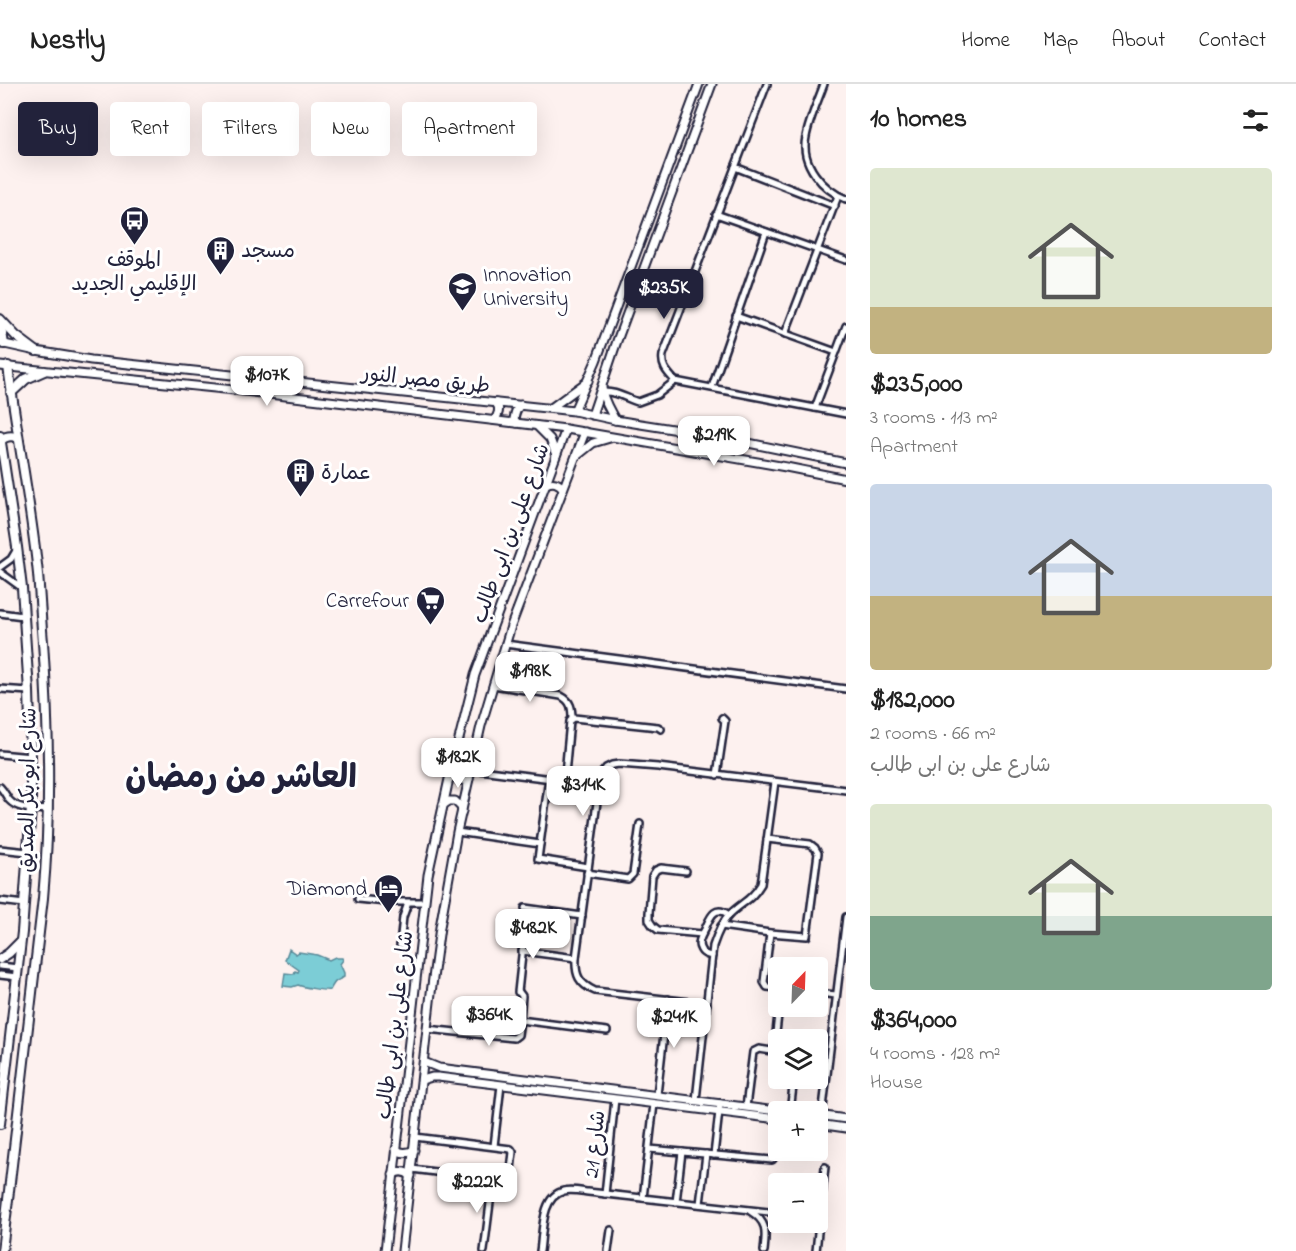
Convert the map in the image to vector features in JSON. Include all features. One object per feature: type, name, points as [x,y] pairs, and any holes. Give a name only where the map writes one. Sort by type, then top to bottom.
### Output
[{"type":"main road","points":[[0,320],[2,343]]},
{"type":"main road","points":[[0,320],[36,351]]},
{"type":"main road","name":"شارع ابو بكر الصديق","points":[[2,1251],[43,898],[48,810],[48,734],[39,592],[31,519],[11,393],[4,366]]},
{"type":"main road","points":[[11,393],[26,379],[44,371]]},
{"type":"main road","points":[[1,438],[18,438]]},
{"type":"main road","name":"شارع ابو بكر الصديق","points":[[0,1124],[18,972],[31,808],[29,691],[22,588],[1,438]]},
{"type":"main road","points":[[2,964],[21,941]]},
{"type":"street","points":[[574,411],[596,361],[699,84]]},
{"type":"street","points":[[592,415],[608,365],[712,84]]},
{"type":"street","points":[[767,84],[663,356],[664,367],[675,381],[846,414]]},
{"type":"street","points":[[824,84],[805,138],[805,153],[817,178],[826,188],[846,199]]},
{"type":"street","points":[[735,167],[835,206]]},
{"type":"street","points":[[785,334],[838,196]]},
{"type":"street","points":[[716,214],[846,260]]},
{"type":"street","points":[[712,387],[766,232]]},
{"type":"street","points":[[736,316],[836,352]]},
{"type":"street","points":[[815,408],[846,326]]},
{"type":"street","name":"طريق مصر النور","points":[[2,343],[91,360],[574,411],[704,434],[846,463]]},
{"type":"street","points":[[596,361],[608,365]]},
{"type":"street","name":"طريق مصر النور","points":[[4,366],[244,391],[566,429],[846,479]]},
{"type":"street","points":[[551,408],[588,381]]},
{"type":"street","points":[[602,388],[638,402],[657,395],[675,381]]},
{"type":"street","points":[[602,388],[615,420]]},
{"type":"street","points":[[494,420],[499,407],[496,403]]},
{"type":"street","points":[[517,423],[514,419],[515,414],[522,405]]},
{"type":"street","points":[[537,426],[550,439],[556,456]]},
{"type":"street","name":"شارع على بن ابى طالب","points":[[385,1251],[428,875],[450,774],[476,675],[566,429]]},
{"type":"street","points":[[679,448],[686,442],[688,437],[686,431]]},
{"type":"street","name":"شارع على بن ابى طالب","points":[[402,1251],[440,927],[457,832],[481,726],[505,644],[585,432]]},
{"type":"street","points":[[700,452],[697,446],[698,440],[704,434]]},
{"type":"street","points":[[576,457],[593,443],[614,437]]},
{"type":"street","points":[[546,484],[557,483],[563,488]]},
{"type":"street","points":[[0,567],[11,559],[17,547]]},
{"type":"street","points":[[0,572],[22,588]]},
{"type":"street","points":[[0,613],[23,616]]},
{"type":"street","points":[[505,644],[846,689]]},
{"type":"street","points":[[472,769],[560,780],[564,778],[572,719],[570,703],[561,696],[493,685]]},
{"type":"street","points":[[0,689],[29,691]]},
{"type":"street","points":[[717,775],[724,721],[722,718]]},
{"type":"street","points":[[572,719],[661,729]]},
{"type":"street","points":[[0,754],[31,758]]},
{"type":"street","points":[[707,1004],[596,992],[583,984],[578,976],[576,958],[602,774],[606,768],[619,764],[846,790]]},
{"type":"street","points":[[450,774],[461,781],[469,779]]},
{"type":"street","points":[[549,778],[538,859],[628,879],[632,877],[640,824]]},
{"type":"street","points":[[696,1100],[716,935],[729,915],[748,901],[761,884],[774,782]]},
{"type":"street","points":[[0,788],[15,805],[48,810]]},
{"type":"street","points":[[443,806],[449,801],[455,801],[462,811]]},
{"type":"street","points":[[457,832],[540,844]]},
{"type":"street","points":[[721,926],[807,936],[818,853],[810,844],[767,839]]},
{"type":"street","points":[[0,849],[28,852]]},
{"type":"street","points":[[686,871],[661,868],[656,870],[652,876],[649,920],[658,930],[702,934]]},
{"type":"street","points":[[358,899],[425,902]]},
{"type":"street","points":[[0,901],[24,904]]},
{"type":"street","points":[[400,945],[403,917],[408,903]]},
{"type":"street","points":[[525,908],[582,916]]},
{"type":"street","points":[[712,956],[705,955],[700,949],[699,942],[702,934],[710,916],[714,913],[719,911],[729,915]]},
{"type":"street","points":[[822,1101],[846,917]]},
{"type":"street","points":[[428,1029],[514,1038],[518,1035],[522,996],[519,992],[523,946],[515,932]]},
{"type":"street","points":[[768,987],[764,982],[770,933]]},
{"type":"street","points":[[522,951],[576,958]]},
{"type":"street","points":[[2,964],[18,972],[2,975],[2,964]]},
{"type":"street","points":[[828,994],[836,995]]},
{"type":"street","points":[[643,1198],[668,999]]},
{"type":"street","points":[[520,1020],[607,1031]]},
{"type":"street","points":[[746,1107],[753,1052],[759,1049],[768,1051]]},
{"type":"street","points":[[424,1062],[439,1068],[696,1100],[768,1117]]},
{"type":"street","points":[[422,1080],[438,1077],[654,1104],[768,1110]]},
{"type":"street","points":[[494,1146],[501,1085]]},
{"type":"street","name":"شارع 21","points":[[605,1194],[615,1099]]},
{"type":"street","points":[[714,1155],[720,1107]]},
{"type":"street","points":[[828,1117],[846,1119]]},
{"type":"street","points":[[828,1125],[846,1128]]},
{"type":"street","points":[[393,1175],[402,1171],[506,1181],[509,1179],[513,1152],[511,1149],[415,1137]]},
{"type":"street","points":[[396,1149],[405,1153],[414,1150]]},
{"type":"street","points":[[649,1149],[768,1160]]},
{"type":"street","points":[[676,1202],[682,1152]]},
{"type":"street","points":[[700,1204],[706,1154]]},
{"type":"street","points":[[824,1173],[825,1167]]},
{"type":"street","points":[[484,1251],[493,1179]]},
{"type":"street","points":[[540,1251],[545,1210],[554,1195],[562,1191],[570,1190],[768,1212]]},
{"type":"street","points":[[748,1210],[759,1217],[765,1228],[764,1251]]},
{"type":"street","points":[[608,1251],[610,1230]]},
{"type":"street","points":[[816,1251],[817,1233]]},
{"type":"water","points":[[289,949],[296,954],[299,952],[317,955],[329,960],[335,957],[342,958],[340,964],[344,977],[335,982],[330,990],[298,985],[283,986],[285,973],[294,974],[299,970],[285,960]]},
{"type":"place","name":"الموقف الإقليمي الجديد","points":[[134,246]]},
{"type":"place","name":"مسجد","points":[[220,276]]},
{"type":"place","name":"Innovation University","points":[[462,312]]},
{"type":"place","name":"عمارة","points":[[300,498]]},
{"type":"place","name":"Carrefour","points":[[430,626]]},
{"type":"place","name":"Diamond","points":[[388,914]]},
{"type":"district","name":"العاشر من رمضان","points":[[241,775]]}]
